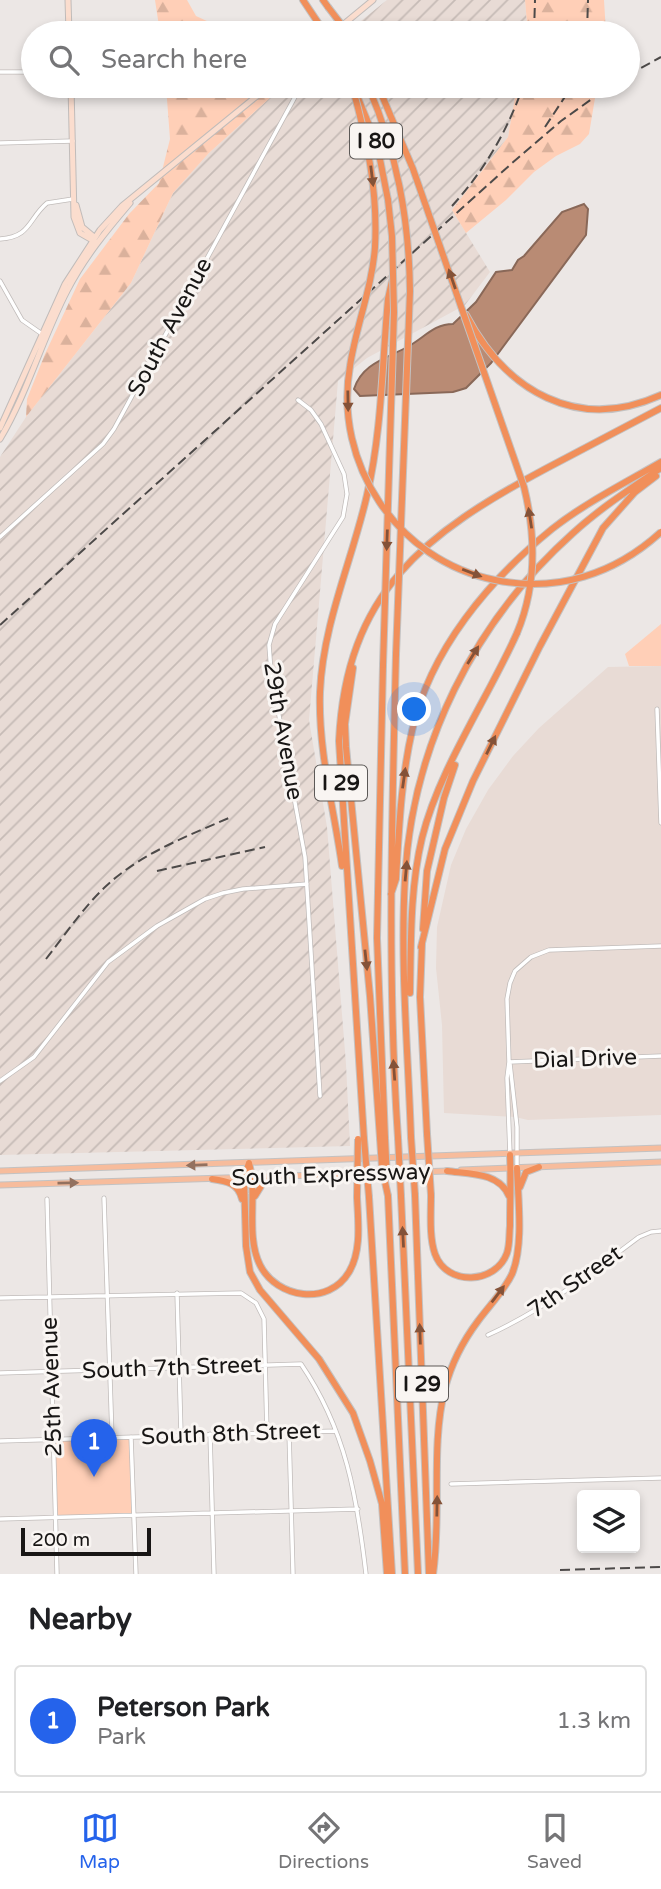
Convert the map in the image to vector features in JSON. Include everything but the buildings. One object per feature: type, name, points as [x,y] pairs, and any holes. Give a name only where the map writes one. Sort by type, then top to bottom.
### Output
[{"type":"highway","points":[[303,0],[318,21]]},
{"type":"highway","points":[[323,0],[337,21]]},
{"type":"highway","points":[[355,98],[370,160],[374,188],[375,235],[373,266],[366,302],[349,366],[347,406],[358,461],[378,502],[404,532],[432,554],[488,579],[526,585],[563,581],[605,570],[622,562],[661,532]]},
{"type":"highway","name":"I 80","points":[[357,98],[377,145],[383,172],[392,236],[394,276]]},
{"type":"highway","points":[[373,98],[390,142],[406,212],[409,250],[410,291],[396,654],[391,894],[392,1051],[418,1574]]},
{"type":"highway","points":[[384,98],[400,134],[517,461],[532,522],[532,575],[524,617],[436,794],[422,837],[415,882],[408,1061]]},
{"type":"highway","points":[[349,920],[321,731],[320,691],[324,652],[333,611],[367,496],[375,456],[388,299],[394,276]]},
{"type":"highway","points":[[382,1138],[377,939],[394,276]]},
{"type":"highway","points":[[461,305],[481,340],[501,366],[534,392],[565,405],[586,409],[613,409],[661,396]]},
{"type":"highway","name":"I 29","points":[[390,1574],[369,1196],[361,1139],[362,1112],[349,920],[340,741],[342,698],[356,649],[384,594],[406,565],[430,542],[471,511],[661,408]]},
{"type":"highway","points":[[391,894],[396,879],[403,780],[412,730],[425,690],[440,657],[492,587],[553,529],[588,505],[661,467]]},
{"type":"highway","points":[[421,947],[445,849],[473,781],[540,646],[603,528],[661,467]]},
{"type":"highway","name":"I 29","points":[[431,1574],[405,974],[405,877],[418,788],[443,713],[465,667],[516,591],[572,533],[602,508],[661,467]]},
{"type":"highway","points":[[356,649],[348,699],[345,747],[388,1196],[405,1574]]},
{"type":"highway","points":[[461,745],[444,798],[427,871],[421,947],[420,997],[435,1254],[448,1271],[465,1277],[488,1274],[498,1267],[509,1248],[514,1203],[524,1175],[539,1167]]},
{"type":"highway","points":[[248,1163],[253,1177],[256,1255],[264,1272],[275,1284],[294,1293],[315,1294],[328,1291],[340,1283],[349,1272],[356,1255],[361,1139]]},
{"type":"highway","points":[[431,1574],[437,1547],[439,1427],[446,1386],[462,1347],[508,1282],[515,1265],[518,1245],[514,1203],[514,1154]]},
{"type":"highway","points":[[248,1163],[244,1178],[245,1216],[248,1262],[254,1280],[318,1359],[345,1398],[361,1433],[382,1504],[390,1574]]},
{"type":"highway","points":[[447,1171],[493,1178],[503,1185],[514,1203]]},
{"type":"highway","points":[[253,1212],[258,1189],[274,1177]]},
{"type":"highway","points":[[212,1179],[227,1181],[238,1188],[245,1216]]},
{"type":"main road","points":[[68,0],[69,21]]},
{"type":"main road","points":[[348,21],[373,0]]},
{"type":"main road","points":[[71,98],[74,220],[84,233],[94,240]]},
{"type":"main road","points":[[0,428],[101,229],[139,193],[254,98]]},
{"type":"main road","points":[[0,439],[23,394],[65,284],[85,250],[139,193]]},
{"type":"main road","points":[[84,233],[101,229]]},
{"type":"main road","points":[[84,233],[85,250]]},
{"type":"main road","name":"South Expressway","points":[[0,1171],[661,1148]]},
{"type":"main road","name":"South Expressway","points":[[0,1185],[659,1162]]},
{"type":"street","points":[[0,72],[21,72]]},
{"type":"street","name":"South Avenue","points":[[0,537],[103,444],[114,429],[294,98]]},
{"type":"street","points":[[0,143],[73,141]]},
{"type":"street","points":[[0,239],[16,237],[24,232],[47,203],[75,199]]},
{"type":"street","points":[[0,281],[22,320],[45,335]]},
{"type":"street","name":"29th Avenue","points":[[298,400],[311,410],[321,424],[344,474],[347,494],[343,517],[275,624],[269,645],[271,671],[303,844],[320,1096]]},
{"type":"street","points":[[657,709],[661,822]]},
{"type":"street","points":[[0,1081],[34,1057],[108,962],[157,926],[205,899],[223,893],[307,884]]},
{"type":"street","points":[[514,1154],[507,1077],[508,993],[514,974],[522,963],[548,950],[661,946]]},
{"type":"street","name":"Dial Drive","points":[[509,1062],[661,1056]]},
{"type":"street","points":[[509,1062],[512,1073],[514,1154]]},
{"type":"street","points":[[104,1198],[112,1437]]},
{"type":"street","name":"25th Avenue","points":[[47,1199],[57,1574]]},
{"type":"street","name":"7th Street","points":[[488,1335],[557,1298],[639,1237],[651,1231],[661,1231]]},
{"type":"street","points":[[177,1293],[181,1435]]},
{"type":"street","points":[[0,1298],[241,1293],[252,1300],[262,1312],[267,1433]]},
{"type":"street","name":"South 7th Street","points":[[0,1373],[301,1364],[322,1399],[336,1431]]},
{"type":"street","points":[[336,1431],[350,1470],[359,1509],[366,1574]]},
{"type":"street","name":"South 8th Street","points":[[0,1441],[336,1431]]},
{"type":"street","points":[[289,1432],[293,1574]]},
{"type":"street","points":[[210,1434],[214,1574]]},
{"type":"street","points":[[131,1437],[136,1574]]},
{"type":"street","points":[[451,1484],[661,1478]]},
{"type":"street","points":[[0,1520],[359,1509]]},
{"type":"shaded area","points":[[387,0],[525,0],[527,21],[361,21]]},
{"type":"shaded area","points":[[270,98],[515,98],[508,137],[452,210],[490,272],[465,305],[367,358],[338,381],[309,720],[327,827],[350,1146],[0,1155],[0,457],[26,417],[131,283],[173,193],[209,153]]},
{"type":"shaded area","points":[[584,204],[588,209],[586,235],[491,363],[466,388],[453,392],[360,396],[354,389],[369,367],[435,329],[453,324],[476,302],[496,272],[512,270],[562,212]]},
{"type":"shaded area","points":[[661,666],[661,1115],[528,1120],[444,1113],[442,1025],[436,968],[437,927],[451,865],[466,829],[488,790],[513,756],[539,728],[608,667]]},
{"type":"green space","points":[[155,0],[187,0],[196,16],[207,21],[158,21]]},
{"type":"green space","points":[[525,0],[604,0],[605,21],[527,21]]},
{"type":"green space","points":[[167,98],[270,98],[209,153],[173,193],[131,283],[26,417],[27,399],[80,279],[129,214],[159,183],[170,139]]},
{"type":"green space","points":[[515,98],[595,98],[589,134],[580,144],[556,156],[534,172],[506,200],[466,233],[452,210],[508,137]]},
{"type":"green space","points":[[661,624],[661,666],[629,666],[625,654]]},
{"type":"green space","points":[[131,1437],[134,1515],[56,1518],[53,1439]]},
{"type":"railway","points":[[534,21],[535,0]]},
{"type":"railway","points":[[587,21],[588,0]]},
{"type":"railway","points":[[640,68],[661,57]]},
{"type":"railway","points":[[452,206],[494,149],[518,98]]},
{"type":"railway","points":[[545,127],[564,98]]},
{"type":"railway","points":[[0,625],[511,164],[561,121],[593,98]]},
{"type":"railway","points":[[46,959],[89,904],[118,876],[164,847],[231,817]]},
{"type":"railway","points":[[157,871],[265,847]]},
{"type":"railway","points":[[560,1570],[661,1567]]},
{"type":"place","name":"Peterson Park","points":[[94,1477]]}]
